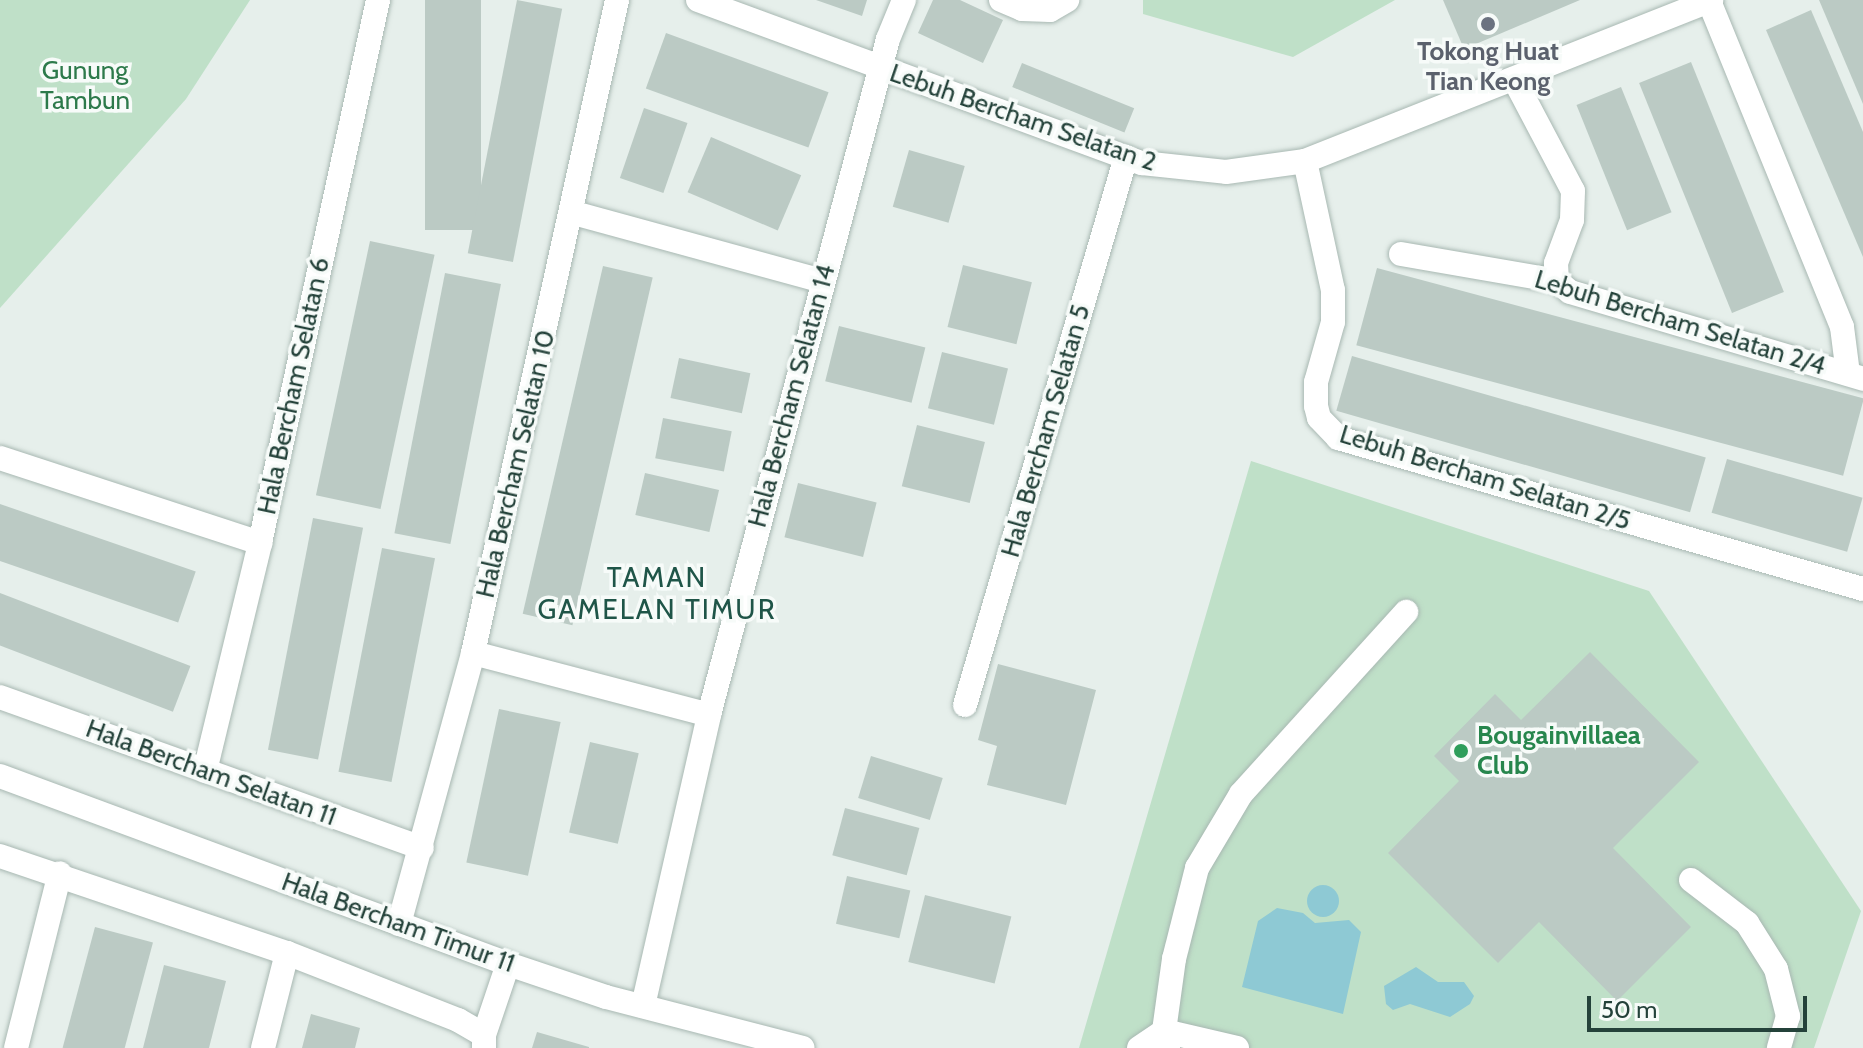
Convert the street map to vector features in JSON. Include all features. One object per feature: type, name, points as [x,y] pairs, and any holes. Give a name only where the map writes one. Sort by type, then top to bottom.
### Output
[{"type":"street","name":"Hala Bercham Selatan 6","points":[[205,771],[260,543],[378,0]]},
{"type":"street","name":"Hala Bercham Selatan 10","points":[[399,924],[473,653],[574,213],[617,0]]},
{"type":"street","name":"Lebuh Bercham Selatan 2","points":[[698,0],[1126,157],[1180,170],[1226,172],[1305,161],[1515,81],[1710,0]]},
{"type":"street","name":"Hala Bercham Selatan 14","points":[[643,1006],[709,715],[822,281],[881,68],[904,0]]},
{"type":"street","points":[[1001,0],[1022,9],[1050,10],[1067,0]]},
{"type":"street","points":[[1710,0],[1842,327],[1856,376]]},
{"type":"street","points":[[1515,81],[1573,191],[1575,206],[1556,263],[1557,281]]},
{"type":"street","name":"Hala Bercham Selatan 5","points":[[965,705],[1126,157]]},
{"type":"street","name":"Lebuh Bercham Selatan 2/5","points":[[1305,161],[1333,290],[1333,322],[1316,382],[1316,406],[1319,418],[1338,438],[1863,589]]},
{"type":"street","points":[[574,213],[822,281]]},
{"type":"street","name":"Lebuh Bercham Selatan 2/4","points":[[1401,254],[1557,281],[1570,292],[1856,376]]},
{"type":"street","points":[[0,458],[260,543]]},
{"type":"street","points":[[1166,1040],[1174,959],[1197,868],[1241,794],[1406,612]]},
{"type":"street","points":[[473,653],[709,715]]},
{"type":"street","name":"Hala Bercham Selatan 11","points":[[0,697],[422,848]]},
{"type":"street","name":"Hala Bercham Timur 11","points":[[0,776],[508,964],[749,1042],[803,1048]]},
{"type":"street","points":[[0,856],[60,873],[287,953],[484,1042],[508,964]]},
{"type":"street","points":[[16,1048],[60,873]]},
{"type":"street","points":[[1691,880],[1747,923],[1776,969],[1788,1016],[1779,1048]]},
{"type":"street","points":[[263,1048],[287,953]]},
{"type":"street","points":[[1139,1048],[1166,1040],[1237,1048]]},
{"type":"green space","name":"Gunung Tambun","points":[[0,0],[250,0],[186,99],[0,308]]},
{"type":"green space","points":[[1143,0],[1395,0],[1293,57],[1143,14]]},
{"type":"green space","name":"Bougainvillaea Club","points":[[1251,461],[1649,591],[1861,911],[1814,1048],[1079,1048]]},
{"type":"water","points":[[1323,885],[1334,890],[1339,901],[1334,912],[1323,917],[1312,912],[1307,901],[1312,890]]},
{"type":"water","points":[[1277,908],[1303,913],[1315,923],[1349,920],[1361,932],[1343,1014],[1242,987],[1258,921]]},
{"type":"water","points":[[1416,967],[1438,982],[1464,982],[1474,996],[1470,1004],[1450,1017],[1410,1004],[1393,1010],[1386,1004],[1384,986]]},
{"type":"building","points":[[425,0],[481,0],[481,230],[425,230]]},
{"type":"building","points":[[517,0],[562,9],[513,262],[468,253]]},
{"type":"building","points":[[816,0],[867,0],[862,16]]},
{"type":"building","points":[[933,0],[960,0],[1003,20],[983,63],[918,33]]},
{"type":"building","name":"Tokong Huat Tian Keong","points":[[1443,0],[1580,0],[1464,49]]},
{"type":"building","points":[[1819,0],[1863,0],[1863,104]]},
{"type":"building","points":[[1811,10],[1863,132],[1863,257],[1766,30]]},
{"type":"building","points":[[666,33],[829,92],[808,148],[646,88]]},
{"type":"building","points":[[1691,62],[1784,292],[1732,313],[1639,83]]},
{"type":"building","points":[[1022,63],[1134,108],[1124,132],[1012,87]]},
{"type":"building","points":[[1621,87],[1672,212],[1627,230],[1576,105]]},
{"type":"building","points":[[644,108],[687,123],[663,193],[620,178]]},
{"type":"building","points":[[711,137],[801,175],[778,231],[688,192]]},
{"type":"building","points":[[909,150],[965,166],[948,223],[893,207]]},
{"type":"building","points":[[370,241],[435,255],[381,509],[316,495]]},
{"type":"building","points":[[963,265],[1032,282],[1016,344],[948,327]]},
{"type":"building","points":[[603,266],[653,277],[572,625],[523,614]]},
{"type":"building","points":[[1377,268],[1863,398],[1843,476],[1356,345]]},
{"type":"building","points":[[445,273],[501,284],[450,544],[394,533]]},
{"type":"building","points":[[839,326],[925,348],[912,403],[825,381]]},
{"type":"building","points":[[942,352],[1008,368],[994,425],[928,408]]},
{"type":"building","points":[[1352,356],[1706,457],[1690,512],[1336,411]]},
{"type":"building","points":[[679,358],[750,373],[742,413],[670,398]]},
{"type":"building","points":[[663,418],[732,431],[724,472],[655,458]]},
{"type":"building","points":[[917,425],[985,442],[970,503],[902,486]]},
{"type":"building","points":[[1727,459],[1863,498],[1847,552],[1712,513]]},
{"type":"building","points":[[645,473],[719,490],[709,532],[635,515]]},
{"type":"building","points":[[798,483],[877,503],[863,557],[784,537]]},
{"type":"building","points":[[0,504],[196,571],[178,622],[0,561]]},
{"type":"building","points":[[313,518],[363,528],[318,759],[268,750]]},
{"type":"building","points":[[382,548],[435,558],[392,782],[338,772]]},
{"type":"building","points":[[0,593],[190,666],[173,712],[0,645]]},
{"type":"building","points":[[1590,652],[1699,762],[1613,848],[1691,927],[1617,1001],[1539,922],[1498,963],[1388,853],[1459,781],[1434,756],[1495,694],[1521,720]]},
{"type":"building","points":[[998,664],[1096,690],[1066,805],[987,785],[997,746],[978,740]]},
{"type":"building","points":[[499,709],[561,722],[528,876],[466,863]]},
{"type":"building","points":[[590,742],[639,753],[618,844],[569,833]]},
{"type":"building","points":[[871,756],[943,778],[930,820],[858,798]]},
{"type":"building","points":[[845,808],[919,828],[907,875],[832,855]]},
{"type":"building","points":[[847,876],[910,891],[899,938],[836,924]]},
{"type":"building","points":[[925,895],[1011,917],[995,983],[908,962]]},
{"type":"building","points":[[95,927],[153,943],[125,1048],[63,1048]]},
{"type":"building","points":[[164,965],[226,981],[209,1048],[143,1048]]},
{"type":"building","points":[[311,1014],[360,1028],[355,1048],[302,1048]]},
{"type":"building","points":[[537,1032],[589,1047],[589,1048],[532,1048]]},
{"type":"place","name":"Tokong Huat Tian Keong","points":[[1488,24]]},
{"type":"place","name":"Bougainvillaea Club","points":[[1461,751]]},
{"type":"district","name":"TAMAN GAMELAN TIMUR","points":[[657,593]]}]
